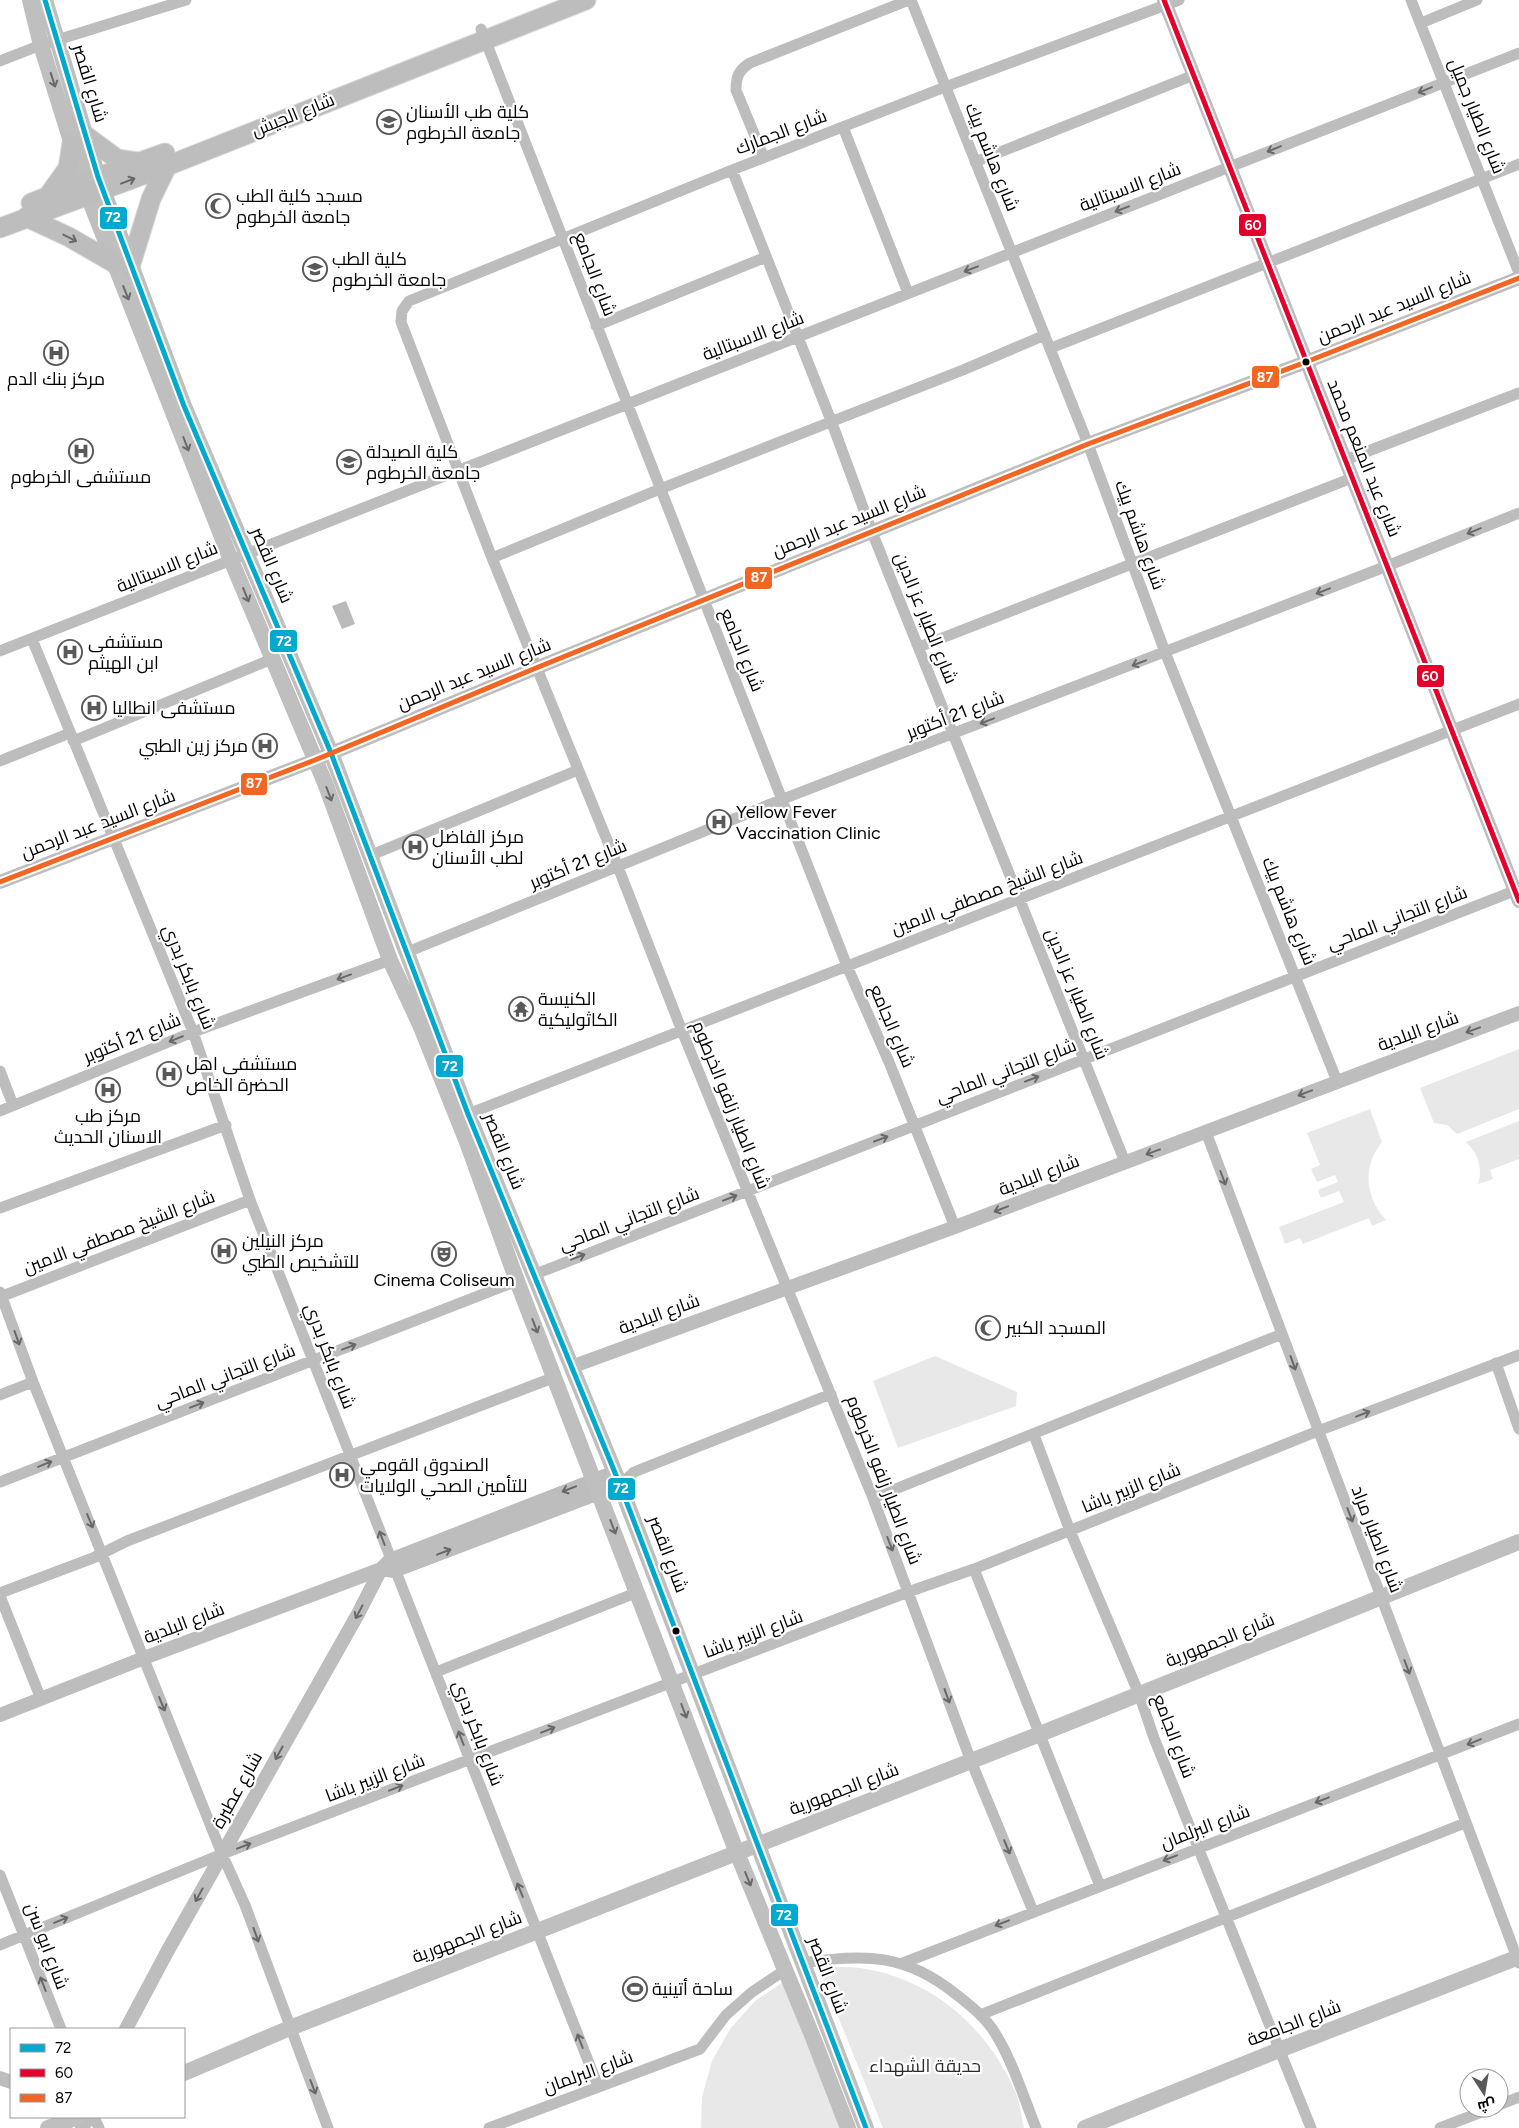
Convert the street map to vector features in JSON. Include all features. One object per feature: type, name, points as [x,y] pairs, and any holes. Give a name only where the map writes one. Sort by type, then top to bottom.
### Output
[{"type":"highway","name":"شارع الجيش","points":[[0,215],[48,196],[167,166],[483,34],[557,0]]},
{"type":"highway","name":"شارع الجيش","points":[[0,228],[93,186],[140,162],[483,34],[586,0]]},
{"type":"highway","points":[[48,196],[68,168],[79,140],[116,159],[140,162]]},
{"type":"highway","points":[[26,217],[122,265],[167,166]]},
{"type":"main road","name":"شارع القصر","points":[[30,0],[49,43],[93,186],[122,265],[184,406],[239,557],[272,659],[357,865],[390,960],[421,1027],[464,1134],[518,1281],[737,1854],[848,2128]]},
{"type":"main road","name":"شارع القصر","points":[[45,0],[49,43]]},
{"type":"main road","name":"شارع القصر","points":[[239,557],[331,753],[405,954],[468,1114],[618,1478],[756,1845],[866,2128]]},
{"type":"main road","name":"شارع الجمهورية","points":[[185,2073],[290,2028],[737,1854],[1519,1542]]},
{"type":"main road","name":"شارع الجامعة","points":[[1085,2128],[1279,2050],[1518,1959]]},
{"type":"main road","points":[[48,2128],[75,2118]]},
{"type":"street","points":[[0,61],[49,43],[186,0]]},
{"type":"street","points":[[764,158],[736,90],[736,79],[741,69],[750,63],[910,0]]},
{"type":"street","name":"شارع هاشم بيك","points":[[910,0],[1051,348],[1165,652],[1296,976],[1336,1081]]},
{"type":"street","name":"شارع الجمارك","points":[[402,311],[409,301],[732,170],[1165,3],[1179,0]]},
{"type":"street","name":"شارع الطيار جميل","points":[[1411,0],[1519,273]]},
{"type":"street","points":[[1420,23],[1477,0]]},
{"type":"street","name":"شارع عبد المنعم محمد","points":[[1165,3],[1518,893]]},
{"type":"street","name":"شارع الجامع","points":[[483,34],[847,966],[955,1226]]},
{"type":"street","name":"شارع الاسبتالية","points":[[0,651],[1519,53]]},
{"type":"street","points":[[975,162],[1194,75]]},
{"type":"street","points":[[844,127],[908,293]]},
{"type":"street","points":[[1051,348],[1519,164]]},
{"type":"street","name":"شارع الطيار عز الدين","points":[[732,170],[832,423],[872,532],[1125,1162]]},
{"type":"street","points":[[596,326],[766,256]]},
{"type":"street","name":"شارع السيد عبد الرحمن","points":[[0,882],[315,760],[536,668],[1088,444],[1306,362],[1519,278]]},
{"type":"street","name":"شارع الطيار زلفو الخرطوم","points":[[402,311],[401,322],[492,558],[618,867],[682,1031],[873,1498],[971,1761],[1034,1911]]},
{"type":"street","points":[[492,558],[660,489],[832,423],[1045,335]]},
{"type":"street","points":[[1345,460],[1519,393]]},
{"type":"street","points":[[919,647],[1132,562],[1352,478]]},
{"type":"street","name":"شارع 21 أكتوبر","points":[[405,954],[783,799],[1387,566],[1519,513]]},
{"type":"street","name":"شارع بابكر بدري","points":[[32,639],[193,1032],[250,1200],[350,1454],[389,1566],[436,1672],[598,2086]]},
{"type":"street","points":[[0,761],[72,737],[272,659]]},
{"type":"street","name":"شارع الشيخ مصطفي الامين","points":[[468,1114],[1519,704]]},
{"type":"street","points":[[369,856],[578,770]]},
{"type":"street","name":"شارع التجاني الماحي","points":[[533,1275],[1296,976],[1518,893]]},
{"type":"street","name":"شارع 21 أكتوبر","points":[[0,1111],[193,1032],[390,960]]},
{"type":"street","name":"شارع البلدية","points":[[571,1366],[955,1226],[1519,1013]]},
{"type":"street","points":[[0,1071],[13,1105]]},
{"type":"street","points":[[0,1208],[226,1125]]},
{"type":"street","name":"شارع الطيار مراد","points":[[1206,1132],[1465,1823],[1518,1959]]},
{"type":"street","name":"شارع الشيخ مصطفي الامين","points":[[1,1295],[250,1200]]},
{"type":"street","name":"شارع التجاني الماحي","points":[[0,1482],[518,1281]]},
{"type":"street","points":[[1,1295],[62,1457],[103,1553],[222,1854],[245,1905],[328,2128]]},
{"type":"street","points":[[873,1498],[1282,1334]]},
{"type":"street","name":"شارع الزبير باشا","points":[[0,1945],[222,1854],[673,1684],[908,1592],[974,1569],[1318,1431],[1519,1355]]},
{"type":"street","points":[[1496,1363],[1519,1429]]},
{"type":"street","points":[[41,1699],[0,1595],[103,1553],[127,1541],[555,1377]]},
{"type":"street","points":[[0,1395],[33,1382]]},
{"type":"street","name":"شارع البلدية","points":[[0,1716],[144,1658],[634,1472],[831,1394]]},
{"type":"street","name":"شارع الجامع","points":[[1034,1435],[1070,1531],[1139,1694],[1154,1738],[1311,2128]]},
{"type":"street","name":"شارع عطبرة","points":[[127,2028],[222,1854],[358,1614],[389,1566]]},
{"type":"street","points":[[974,1569],[1100,1886]]},
{"type":"street","points":[[436,1672],[638,1592]]},
{"type":"street","name":"شارع البرلمان","points":[[903,1963],[1519,1724]]},
{"type":"street","points":[[980,2015],[1465,1823]]},
{"type":"street","name":"شارع ابو سن","points":[[0,1875],[60,2028]]},
{"type":"street","points":[[802,1962],[846,1958],[878,1958],[903,1963],[951,1990],[980,2015],[994,2031],[1006,2054],[1036,2128]]},
{"type":"street","name":"شارع البرلمان","points":[[489,2128],[700,2049],[726,2015],[752,1992],[785,1970]]},
{"type":"street","points":[[1440,2128],[1466,2118]]},
{"type":"green space","points":[[1519,1049],[1519,1109],[1457,1134],[1447,1125],[1434,1123],[1420,1088]]},
{"type":"green space","points":[[1370,1109],[1382,1142],[1371,1162],[1369,1172],[1370,1192],[1379,1211],[1386,1220],[1372,1226],[1369,1218],[1303,1244],[1300,1238],[1285,1244],[1279,1227],[1344,1202],[1339,1191],[1321,1198],[1318,1190],[1338,1182],[1335,1175],[1317,1182],[1311,1169],[1320,1165],[1307,1133]]},
{"type":"green space","points":[[1519,1121],[1519,1159],[1490,1170],[1493,1179],[1478,1184],[1480,1167],[1474,1151],[1466,1142]]},
{"type":"green space","points":[[935,1356],[1017,1392],[1016,1406],[898,1448],[873,1381]]},
{"type":"green space","name":"حديقة الشهداء","points":[[818,1967],[855,1967],[886,1974],[910,1982],[933,1994],[954,2009],[989,2046],[1003,2068],[1017,2095],[1024,2128],[883,2128]]},
{"type":"green space","name":"حديقة الشهداء","points":[[786,1980],[841,2128],[701,2128],[702,2097],[712,2061],[730,2029],[755,2001]]},
{"type":"shaded area","points":[[346,601],[355,624],[342,629],[332,606]]},
{"type":"transit line","name":"72","points":[[45,0],[98,177],[184,406],[331,753],[468,1114],[620,1485],[866,2128]]},
{"type":"transit line","name":"60","points":[[1164,0],[1519,901]]},
{"type":"transit line","name":"87","points":[[0,882],[315,760],[536,668],[1088,444],[1306,362],[1519,278]]},
{"type":"place","name":"كلية طب الأسنان جامعة الخرطوم","points":[[389,122]]},
{"type":"place","name":"مسجد كلية الطب جامعة الخرطوم","points":[[218,206]]},
{"type":"place","name":"كلية الطب جامعة الخرطوم","points":[[315,269]]},
{"type":"place","name":"مركز بنك الدم","points":[[56,353]]},
{"type":"place","name":"مستشفى الخرطوم","points":[[81,451]]},
{"type":"place","name":"كلية الصيدلة جامعة الخرطوم","points":[[349,462]]},
{"type":"place","name":"مستشفى ابن الهيثم","points":[[70,652]]},
{"type":"place","name":"مستشفى انطاليا","points":[[94,708]]},
{"type":"place","name":"مركز زين الطبي","points":[[265,746]]},
{"type":"place","name":"Yellow Fever Vaccination Clinic","points":[[719,822]]},
{"type":"place","name":"مركز الفاضل لطب الأسنان","points":[[415,847]]},
{"type":"place","name":"الكنيسة الكاثوليكية","points":[[521,1009]]},
{"type":"place","name":"مستشفى اهل الحضرة الخاص","points":[[169,1074]]},
{"type":"place","name":"مركز طب الاسنان الحديث","points":[[108,1090]]},
{"type":"place","name":"مركز النيلين للتشخيص الطبي","points":[[224,1251]]},
{"type":"place","name":"Cinema Coliseum","points":[[444,1254]]},
{"type":"place","name":"المسجد الكبير","points":[[988,1328]]},
{"type":"place","name":"الصندوق القومي للتأمين الصحي الولايات","points":[[342,1475]]},
{"type":"place","name":"ساحة أتينية","points":[[635,1989]]}]
